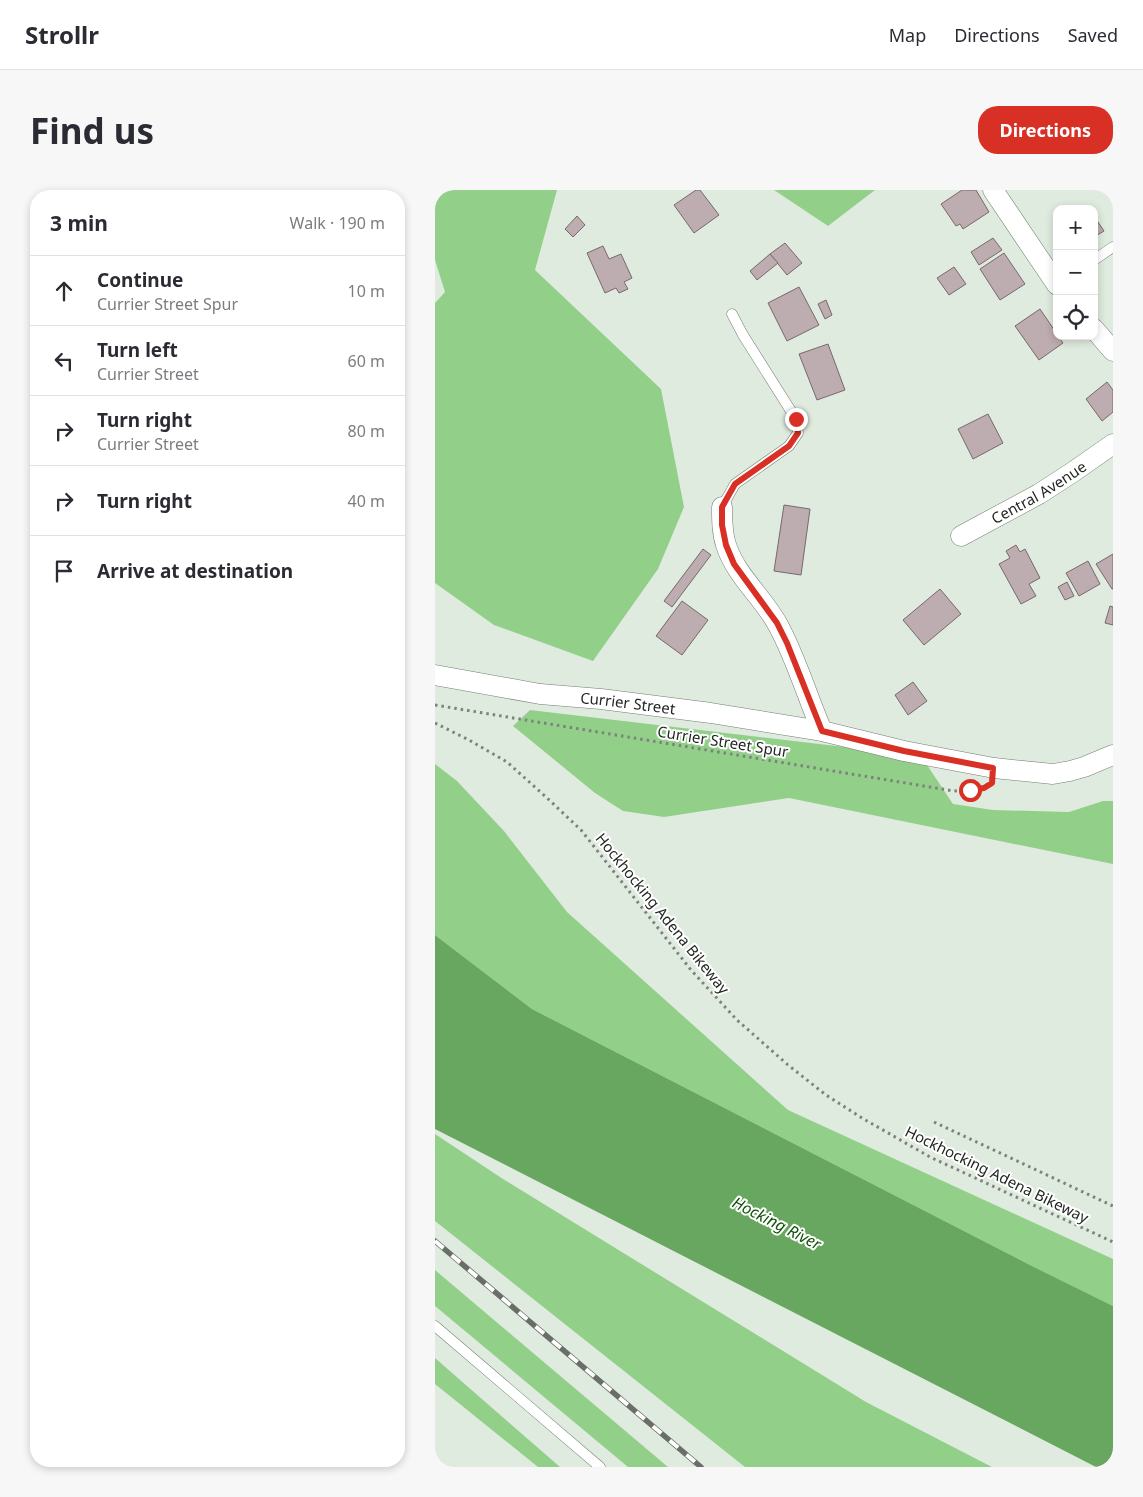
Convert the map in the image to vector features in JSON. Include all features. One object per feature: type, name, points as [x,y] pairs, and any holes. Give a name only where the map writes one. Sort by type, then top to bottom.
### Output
[{"type":"street","points":[[993,190],[1053,279]]},
{"type":"street","points":[[1098,334],[1113,351]]},
{"type":"street","name":"Central Avenue","points":[[961,536],[1039,494],[1113,444]]},
{"type":"street","points":[[722,507],[722,525],[726,545],[734,564],[777,623],[787,643],[822,731]]},
{"type":"street","name":"Currier Street","points":[[435,675],[540,694],[711,713],[822,731],[904,751],[993,768],[1053,774],[1084,767],[1113,755]]},
{"type":"lane","points":[[1098,257],[1113,247]]},
{"type":"lane","points":[[722,507],[735,484],[789,446],[798,433],[796,419],[743,335],[732,314]]},
{"type":"lane","points":[[435,1326],[600,1467]]},
{"type":"path","name":"Currier Street Spur","points":[[435,705],[954,790],[984,788],[992,783],[993,768]]},
{"type":"path","name":"Hockhocking Adena Bikeway","points":[[435,723],[507,762],[553,803],[581,830],[691,970],[737,1020],[788,1065],[826,1095],[930,1157],[1113,1242]]},
{"type":"path","points":[[934,1122],[1113,1206]]},
{"type":"shaded area","points":[[435,190],[557,190],[535,270],[661,389],[684,507],[658,569],[593,661],[494,625],[435,583],[435,303],[445,292],[435,260]]},
{"type":"shaded area","points":[[774,190],[875,190],[828,226]]},
{"type":"shaded area","points":[[530,710],[921,756],[953,804],[993,810],[1069,812],[1103,801],[1113,801],[1113,864],[789,798],[664,817],[623,811],[595,793],[513,726]]},
{"type":"shaded area","points":[[435,764],[457,781],[504,831],[567,912],[788,1110],[1113,1259],[1113,1306],[532,1009],[435,935]]},
{"type":"shaded area","points":[[435,1134],[503,1179],[866,1402],[992,1467],[745,1467],[435,1221]]},
{"type":"shaded area","points":[[435,1270],[668,1467],[628,1467],[435,1306]]},
{"type":"shaded area","points":[[435,1358],[560,1467],[538,1467],[435,1384]]},
{"type":"water","name":"Hocking River","points":[[435,935],[532,1009],[1113,1306],[1113,1467],[1096,1467],[435,1129]]},
{"type":"building","points":[[696,190],[700,190],[719,215],[694,233],[674,205]]},
{"type":"building","points":[[962,190],[976,190],[989,212],[963,229],[960,224],[956,226],[941,204]]},
{"type":"building","points":[[577,216],[585,225],[573,237],[565,229]]},
{"type":"building","points":[[1098,222],[1104,231],[1098,235]]},
{"type":"building","points":[[993,238],[1002,250],[979,265],[971,252]]},
{"type":"building","points":[[785,243],[802,263],[787,275],[770,254]]},
{"type":"building","points":[[603,246],[609,259],[621,254],[632,278],[624,282],[628,289],[619,293],[616,288],[605,293],[587,253]]},
{"type":"building","points":[[1004,253],[1025,284],[1000,300],[980,269]]},
{"type":"building","points":[[770,254],[778,263],[757,280],[750,271]]},
{"type":"building","points":[[954,267],[966,284],[949,295],[937,278]]},
{"type":"building","points":[[799,287],[819,325],[787,341],[768,303]]},
{"type":"building","points":[[826,300],[832,315],[825,319],[818,304]]},
{"type":"building","points":[[1040,309],[1053,328],[1053,340],[1061,340],[1063,343],[1039,360],[1015,326]]},
{"type":"building","points":[[828,344],[845,390],[817,400],[799,354]]},
{"type":"building","points":[[1107,382],[1113,390],[1113,412],[1102,421],[1086,399]]},
{"type":"building","points":[[988,414],[1003,443],[973,459],[958,429]]},
{"type":"building","points":[[784,505],[810,509],[801,575],[774,571]]},
{"type":"building","points":[[1016,545],[1020,552],[1025,549],[1040,578],[1029,584],[1036,596],[1021,604],[999,564],[1010,558],[1006,551]]},
{"type":"building","points":[[703,549],[711,555],[672,607],[664,601]]},
{"type":"building","points":[[1113,554],[1113,589],[1112,589],[1096,564]]},
{"type":"building","points":[[1088,561],[1100,584],[1079,596],[1066,573]]},
{"type":"building","points":[[1067,582],[1074,596],[1065,600],[1058,587]]},
{"type":"building","points":[[940,589],[961,614],[924,645],[903,620]]},
{"type":"building","points":[[682,601],[708,620],[682,655],[656,636]]},
{"type":"building","points":[[1110,606],[1113,607],[1113,625],[1105,623]]},
{"type":"building","points":[[913,682],[927,701],[908,715],[895,695]]},
{"type":"railway","points":[[435,1241],[701,1467]]},
{"type":"route","points":[[796,419],[798,433],[789,446],[735,484],[722,507],[722,525],[726,545],[734,564],[777,623],[787,643],[822,731],[904,751],[993,768],[992,783],[984,788],[970,790]]}]
